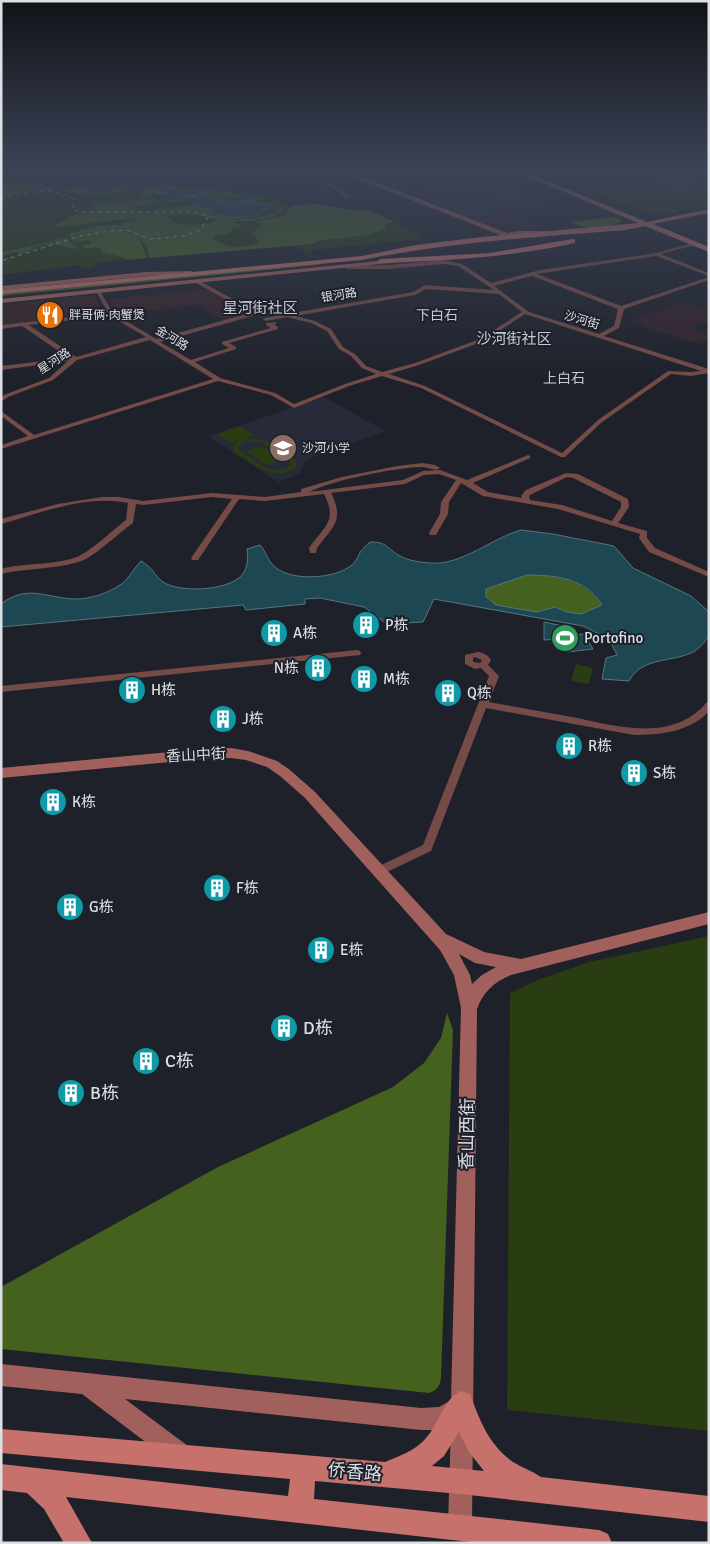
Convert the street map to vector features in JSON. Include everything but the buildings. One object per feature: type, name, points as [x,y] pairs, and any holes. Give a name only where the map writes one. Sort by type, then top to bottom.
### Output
[{"type":"main road","points":[[1,300],[363,260],[416,247],[485,239]]},
{"type":"main road","points":[[1,290],[363,260],[460,261],[593,239]]},
{"type":"main road","points":[[682,239],[709,244]]},
{"type":"main road","points":[[689,239],[709,250]]},
{"type":"main road","points":[[133,286],[198,282]]},
{"type":"main road","points":[[36,285],[81,284]]},
{"type":"main road","points":[[56,293],[97,292]]},
{"type":"main road","points":[[382,1474],[407,1468],[430,1454],[442,1439],[461,1403]]},
{"type":"main road","points":[[461,1403],[474,1440],[487,1456],[511,1475],[546,1491]]},
{"type":"main road","name":"侨香路","points":[[1,1440],[460,1481],[709,1509]]},
{"type":"main road","points":[[300,1509],[304,1467]]},
{"type":"main road","points":[[1,1477],[460,1526],[599,1543]]},
{"type":"main road","points":[[31,1479],[53,1500],[79,1543]]},
{"type":"street","points":[[491,285],[573,266],[656,254],[693,241]]},
{"type":"street","points":[[656,254],[709,276]]},
{"type":"street","points":[[1,300],[406,261]]},
{"type":"street","points":[[346,267],[389,267],[460,261]]},
{"type":"street","name":"沙河街","points":[[460,261],[525,312],[709,371]]},
{"type":"street","points":[[1,290],[146,274],[192,273]]},
{"type":"street","points":[[532,274],[621,308],[709,276]]},
{"type":"street","points":[[190,362],[234,348],[224,343],[276,328],[268,324],[274,323],[198,282]]},
{"type":"street","name":"银河路","points":[[266,319],[415,293],[422,288],[429,287],[500,292]]},
{"type":"street","name":"金河路","points":[[97,292],[111,314],[218,379],[273,394],[294,406],[482,340],[525,312]]},
{"type":"street","points":[[600,336],[617,327],[621,308]]},
{"type":"street","name":"星河路","points":[[1,400],[6,396],[51,380],[75,359],[255,313]]},
{"type":"street","points":[[1,327],[111,314]]},
{"type":"street","points":[[286,315],[313,322],[329,330],[341,348],[353,355],[364,367],[379,375],[423,387],[562,456],[600,421],[670,372],[691,374],[709,371]]},
{"type":"street","points":[[23,324],[75,359]]},
{"type":"street","points":[[1,368],[75,359]]},
{"type":"street","points":[[1,447],[218,379]]},
{"type":"street","points":[[1,413],[33,437]]},
{"type":"street","points":[[433,533],[444,514],[445,502],[463,481],[528,457]]},
{"type":"street","points":[[302,494],[307,489],[320,484],[411,466],[430,466],[486,494],[559,507],[644,532],[643,538],[652,550],[709,575]]},
{"type":"street","points":[[1,522],[85,502],[118,498],[132,503],[205,496],[265,499],[405,482],[423,473],[440,472]]},
{"type":"street","points":[[526,500],[525,496],[528,492],[566,475],[575,476],[625,501],[625,507],[614,523]]},
{"type":"street","points":[[313,552],[313,548],[334,520],[336,514],[334,503],[326,491]]},
{"type":"street","points":[[195,558],[236,498]]},
{"type":"street","points":[[1,572],[14,568],[67,562],[83,557],[130,521],[132,503]]},
{"type":"street","points":[[1,688],[357,653]]},
{"type":"street","points":[[379,871],[427,848],[494,676],[482,666]]},
{"type":"street","points":[[483,704],[634,732],[648,732],[681,725],[696,718],[709,705]]},
{"type":"street","name":"香山中街","points":[[1,772],[212,753],[248,756],[265,761],[285,773],[310,795],[438,934],[453,945],[481,958],[506,963],[525,964]]},
{"type":"street","name":"香山西街","points":[[460,1526],[469,1009],[474,994],[485,980],[498,973],[525,964],[709,918]]},
{"type":"street","name":"香山中街","points":[[438,934],[462,975],[469,1009]]},
{"type":"street","points":[[1,1375],[436,1420],[445,1417],[461,1403]]},
{"type":"street","points":[[85,1383],[182,1456]]},
{"type":"shaded area","points":[[206,289],[251,312],[224,320],[196,305],[119,314],[115,311],[109,299]]},
{"type":"shaded area","points":[[95,295],[102,314],[1,325],[1,305]]},
{"type":"shaded area","points":[[684,302],[709,311],[709,322],[691,328],[709,335],[709,340],[701,344],[630,321]]},
{"type":"shaded area","name":"沙河小学","points":[[324,397],[385,431],[306,460],[300,474],[278,482],[208,436]]},
{"type":"shaded area","points":[[521,530],[614,546],[633,568],[691,596],[709,612],[709,637],[695,651],[687,655],[642,667],[629,681],[602,679],[606,658],[617,655],[609,639],[583,626],[434,599],[423,622],[387,624],[364,607],[320,598],[305,599],[305,604],[246,610],[243,605],[1,627],[1,604],[11,598],[29,593],[76,599],[93,597],[110,591],[123,583],[141,561],[160,580],[171,586],[204,589],[226,584],[242,575],[246,566],[247,549],[260,545],[273,565],[283,572],[303,577],[314,577],[346,569],[354,563],[362,550],[370,542],[384,544],[400,556],[411,560],[442,563],[465,556]],"holes":[[[527,575],[559,577],[569,580],[587,589],[602,605],[581,614],[567,612],[555,607],[537,612],[496,605],[486,597],[486,589]]]},
{"type":"shaded area","name":"Portofino","points":[[544,622],[563,626],[557,634],[564,636],[584,634],[593,649],[567,652],[559,639],[544,640]]},
{"type":"green space","points":[[1,239],[421,239],[310,250],[312,253],[305,254],[299,244],[94,263],[95,267],[87,268],[77,265],[1,275]]},
{"type":"green space","points":[[61,239],[66,239],[78,248],[42,245],[19,254],[17,251],[1,256],[1,253]]},
{"type":"green space","points":[[72,239],[138,239],[147,258],[127,260],[123,257],[100,252],[103,251],[97,247],[87,249],[82,246],[92,243],[88,240],[74,243]]},
{"type":"green space","points":[[139,239],[215,239],[228,246],[239,247],[258,243],[257,239],[334,239],[318,241],[314,244],[150,258],[145,243]]},
{"type":"green space","points":[[319,265],[1,296],[1,292]]},
{"type":"green space","points":[[241,426],[254,435],[243,439],[258,439],[271,444],[296,460],[296,467],[276,474],[263,470],[235,452],[232,446],[239,440],[230,443],[217,434]],"holes":[[[247,441],[260,442],[288,460],[290,465],[284,469],[271,469],[239,449],[240,445]]]},
{"type":"green space","points":[[262,446],[283,459],[266,465],[245,451]]},
{"type":"green space","points":[[527,575],[549,576],[569,580],[587,589],[602,605],[581,614],[567,612],[555,607],[537,612],[496,605],[486,597],[486,589]]},
{"type":"green space","points":[[576,664],[593,668],[589,684],[571,681]]},
{"type":"green space","points":[[709,936],[709,1431],[507,1410],[510,993],[540,979],[589,962]]},
{"type":"green space","points":[[447,1013],[453,1030],[441,1377],[439,1385],[435,1390],[429,1393],[1,1349],[1,1287],[218,1167],[393,1087],[424,1063],[441,1038]]},
{"type":"railway","points":[[1,261],[70,239]]},
{"type":"place","name":"胖哥俩·肉蟹煲","points":[[50,315]]},
{"type":"place","name":"沙河小学","points":[[283,448]]},
{"type":"place","name":"P栋","points":[[366,625]]},
{"type":"place","name":"A栋","points":[[274,633]]},
{"type":"place","name":"Portofino","points":[[565,638]]},
{"type":"place","name":"N栋","points":[[318,668]]},
{"type":"place","name":"M栋","points":[[364,679]]},
{"type":"place","name":"H栋","points":[[132,690]]},
{"type":"place","name":"Q栋","points":[[448,693]]},
{"type":"place","name":"J栋","points":[[223,719]]},
{"type":"place","name":"R栋","points":[[569,746]]},
{"type":"place","name":"S栋","points":[[634,773]]},
{"type":"place","name":"K栋","points":[[53,802]]},
{"type":"place","name":"F栋","points":[[217,888]]},
{"type":"place","name":"G栋","points":[[70,907]]},
{"type":"place","name":"E栋","points":[[321,950]]},
{"type":"place","name":"D栋","points":[[284,1028]]},
{"type":"place","name":"C栋","points":[[146,1061]]},
{"type":"place","name":"B栋","points":[[71,1093]]},
{"type":"district","name":"星河街社区","points":[[260,308]]},
{"type":"district","name":"下白石","points":[[437,315]]},
{"type":"district","name":"沙河街社区","points":[[514,339]]},
{"type":"district","name":"上白石","points":[[564,378]]}]
